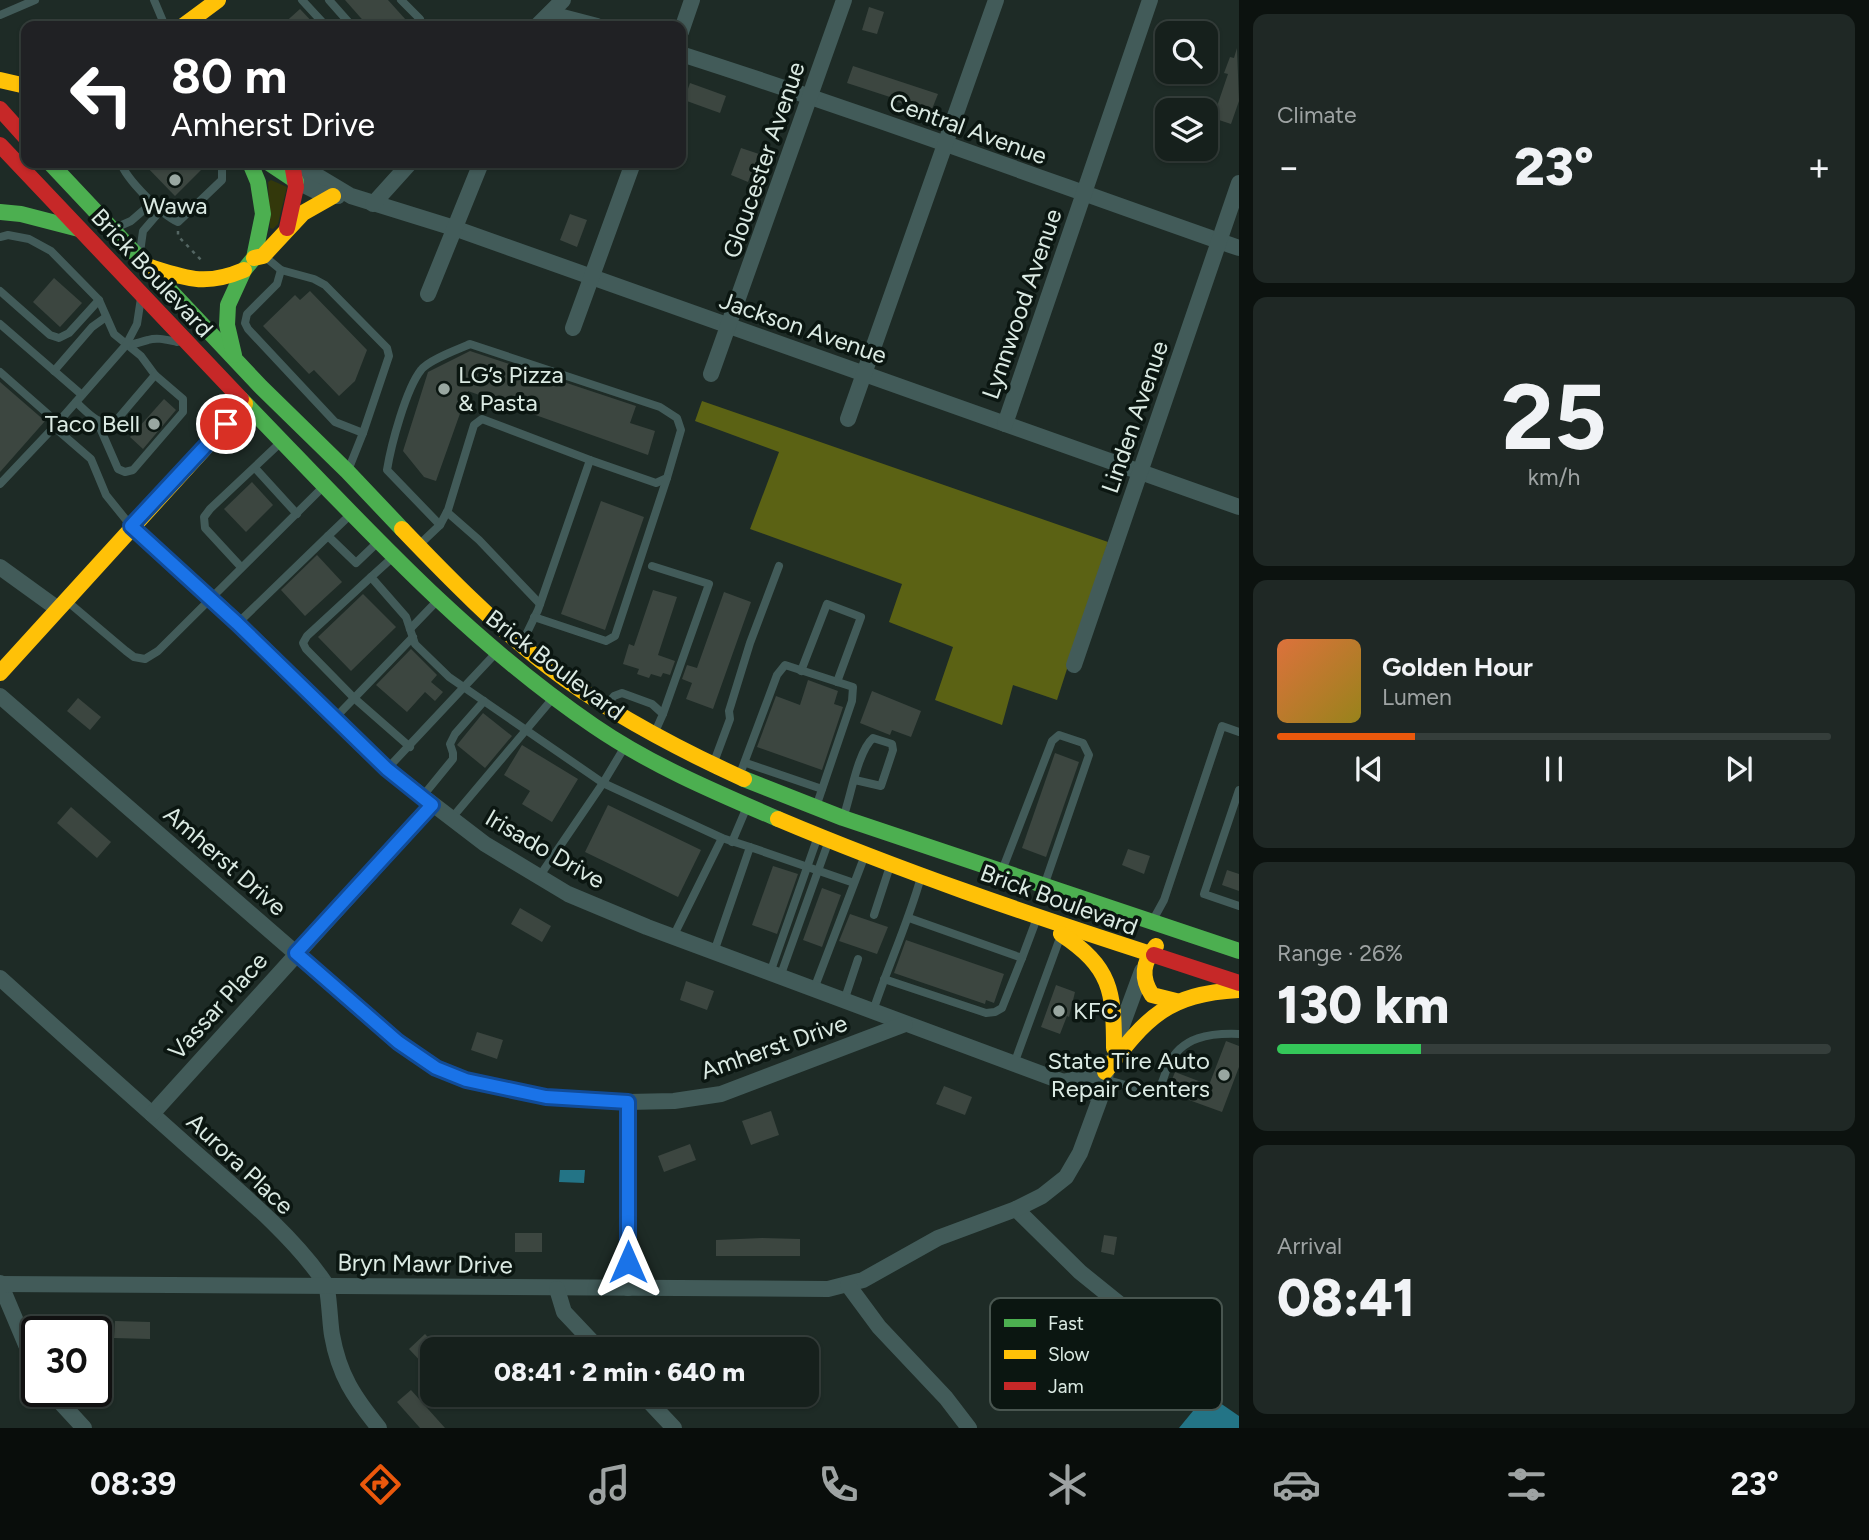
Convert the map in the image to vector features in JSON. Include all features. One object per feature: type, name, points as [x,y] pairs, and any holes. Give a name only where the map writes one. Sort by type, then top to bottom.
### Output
[{"type":"main road","points":[[190,21],[218,0]]},
{"type":"main road","points":[[0,80],[21,85]]},
{"type":"main road","points":[[0,109],[21,132]]},
{"type":"main road","points":[[4,155],[21,147]]},
{"type":"main road","name":"Brick Boulevard","points":[[4,155],[80,229],[245,404],[438,600],[497,652],[595,727],[691,782],[824,838],[1039,919],[1145,964],[1239,984]]},
{"type":"main road","name":"Brick Boulevard","points":[[55,168],[448,579],[549,667],[606,706],[654,735],[713,764],[742,770],[843,818],[1239,951]]},
{"type":"main road","points":[[252,168],[263,204],[254,261]]},
{"type":"main road","name":"Jackson Avenue","points":[[277,168],[296,181]]},
{"type":"main road","points":[[286,230],[295,197],[295,168]]},
{"type":"main road","points":[[235,358],[226,315],[231,295],[254,261],[311,206],[333,196]]},
{"type":"main road","points":[[0,212],[21,214],[80,229]]},
{"type":"main road","points":[[144,263],[206,282],[224,279],[254,261]]},
{"type":"main road","points":[[0,673],[131,526],[245,404]]},
{"type":"main road","points":[[1039,919],[1090,955],[1103,975],[1110,990],[1114,1012],[1114,1048]]},
{"type":"main road","points":[[1176,1000],[1152,995],[1144,982],[1145,964],[1156,946],[1186,934]]},
{"type":"main road","points":[[1105,1075],[1137,1031],[1157,1012],[1176,1000],[1218,990],[1239,990]]},
{"type":"street","points":[[543,21],[563,0]]},
{"type":"street","points":[[685,21],[692,0]]},
{"type":"street","name":"Gloucester Avenue","points":[[711,374],[844,0]]},
{"type":"street","points":[[848,419],[996,0]]},
{"type":"street","name":"Lynnwood Avenue","points":[[1005,424],[1150,0]]},
{"type":"street","points":[[551,14],[578,21]]},
{"type":"street","name":"Central Avenue","points":[[686,56],[811,96],[945,146],[1239,248]]},
{"type":"street","name":"Jackson Avenue","points":[[303,168],[351,196],[373,204],[454,229],[1239,507]]},
{"type":"street","points":[[373,204],[405,168]]},
{"type":"street","points":[[428,293],[479,168]]},
{"type":"street","points":[[573,328],[631,168]]},
{"type":"street","name":"Jackson Avenue","points":[[296,181],[333,196],[351,196]]},
{"type":"street","name":"Linden Avenue","points":[[1074,665],[1239,183]]},
{"type":"street","name":"Irisado Drive","points":[[131,526],[210,597],[387,769],[485,844],[539,877],[568,894],[673,937],[1101,1096]]},
{"type":"street","points":[[0,567],[62,605]]},
{"type":"street","name":"Amherst Drive","points":[[0,696],[398,1042],[436,1068],[466,1080],[546,1097],[628,1102],[674,1101],[721,1094],[905,1024]]},
{"type":"street","name":"Vassar Place","points":[[152,1114],[427,801]]},
{"type":"street","name":"Bryn Mawr Drive","points":[[0,1284],[809,1290],[848,1285],[896,1263],[938,1237],[1016,1209],[1042,1196],[1066,1177],[1080,1153],[1145,964]]},
{"type":"street","name":"Aurora Place","points":[[0,978],[256,1207],[327,1286]]},
{"type":"street","points":[[1063,1082],[1105,1075]]},
{"type":"street","points":[[628,1102],[628,1288]]},
{"type":"street","points":[[1016,1209],[1080,1272],[1112,1298]]},
{"type":"street","points":[[0,1284],[21,1333]]},
{"type":"street","points":[[848,1285],[879,1327],[946,1398],[969,1428]]},
{"type":"street","points":[[327,1286],[333,1339],[345,1381],[379,1428]]},
{"type":"street","points":[[557,1289],[564,1312],[588,1337]]},
{"type":"street","points":[[65,1407],[84,1428]]},
{"type":"street","points":[[654,1407],[674,1428]]},
{"type":"lane","points":[[0,15],[34,0]]},
{"type":"lane","points":[[154,0],[163,21]]},
{"type":"lane","points":[[302,0],[321,21]]},
{"type":"lane","points":[[329,0],[348,21]]},
{"type":"lane","points":[[401,0],[420,19],[418,21]]},
{"type":"lane","points":[[124,168],[167,218],[178,222],[222,180],[222,168]]},
{"type":"lane","points":[[112,229],[131,221],[153,202]]},
{"type":"lane","points":[[144,263],[142,231],[161,210]]},
{"type":"lane","points":[[0,237],[8,235],[29,239],[51,251],[99,300],[110,328],[126,345],[141,355],[155,374],[183,399],[183,412],[133,470],[125,472],[118,469],[97,421],[76,402]]},
{"type":"lane","points":[[254,261],[314,279],[324,285],[335,293],[387,348],[389,356],[347,471]]},
{"type":"lane","points":[[281,270],[276,284],[247,314],[245,318],[248,329],[335,422],[363,433]]},
{"type":"lane","points":[[0,292],[50,335],[59,338],[69,333],[99,300]]},
{"type":"lane","points":[[0,484],[126,345],[137,324],[141,294]]},
{"type":"lane","points":[[54,371],[92,327],[107,317]]},
{"type":"lane","points":[[0,324],[82,395]]},
{"type":"lane","points":[[126,345],[138,345],[145,340],[159,339],[188,344]]},
{"type":"lane","points":[[440,525],[387,470],[390,450],[411,390],[422,368],[470,344],[660,407],[677,418],[681,430],[615,636],[606,640],[534,617]]},
{"type":"lane","points":[[0,372],[91,459],[106,495],[131,526]]},
{"type":"lane","points":[[97,421],[110,424],[115,422],[155,374]]},
{"type":"lane","points":[[418,546],[440,525],[447,512],[474,425],[482,419],[656,483],[667,478]]},
{"type":"lane","points":[[241,567],[205,528],[204,517],[282,441]]},
{"type":"lane","points":[[521,644],[540,604],[590,460]]},
{"type":"lane","points":[[255,468],[297,514]]},
{"type":"lane","points":[[62,605],[126,652],[145,659],[158,651],[325,485]]},
{"type":"lane","points":[[447,512],[487,548],[540,604]]},
{"type":"lane","points":[[237,623],[352,513]]},
{"type":"lane","points":[[328,536],[356,563],[380,540]]},
{"type":"lane","points":[[395,556],[307,636],[303,643],[354,698],[410,747]]},
{"type":"lane","points":[[652,566],[709,584],[654,735]]},
{"type":"lane","points":[[713,764],[730,719],[729,711],[750,643],[779,566]]},
{"type":"lane","points":[[371,577],[406,617],[415,644],[449,677],[603,783],[732,842],[855,883]]},
{"type":"lane","points":[[335,719],[438,600]]},
{"type":"lane","points":[[801,671],[827,604],[861,617],[837,682]]},
{"type":"lane","points":[[387,769],[497,652]]},
{"type":"lane","points":[[816,807],[852,701],[853,687],[785,665],[777,675],[742,770],[822,789]]},
{"type":"lane","points":[[606,706],[614,696],[622,693],[652,704],[663,714]]},
{"type":"lane","points":[[451,819],[554,696]]},
{"type":"lane","points":[[427,801],[453,759],[450,744],[454,734],[484,701]]},
{"type":"lane","points":[[1152,922],[1164,900],[1222,726],[1239,733]]},
{"type":"lane","points":[[1002,872],[1052,741],[1059,735],[1083,743],[1089,755],[1044,886]]},
{"type":"lane","points":[[843,818],[855,780],[870,740],[873,737],[892,744],[893,750],[881,786],[855,780]]},
{"type":"lane","points":[[539,877],[625,746]]},
{"type":"lane","points":[[1239,790],[1204,894],[1239,906]]},
{"type":"lane","points":[[732,842],[747,807]]},
{"type":"lane","points":[[673,937],[722,838]]},
{"type":"lane","points":[[775,975],[807,867],[824,838]]},
{"type":"lane","points":[[775,975],[818,871],[824,838]]},
{"type":"lane","points":[[714,952],[750,847]]},
{"type":"lane","points":[[814,989],[865,854]]},
{"type":"lane","points":[[874,915],[891,863]]},
{"type":"lane","points":[[873,1012],[892,956],[909,918],[922,874]]},
{"type":"lane","points":[[909,918],[1022,958]]},
{"type":"lane","points":[[884,979],[986,1013],[995,1012],[1002,1007],[1039,919]]},
{"type":"lane","points":[[1014,1064],[1061,934]]},
{"type":"lane","points":[[844,1001],[858,959]]},
{"type":"lane","points":[[1105,1075],[1151,1092],[1157,1091],[1173,1057],[1192,1040],[1213,1033],[1239,1034]]},
{"type":"path","points":[[178,222],[178,236],[205,265]]},
{"type":"green space","points":[[271,180],[287,187],[278,224],[273,229],[270,228],[268,182]]},
{"type":"green space","points":[[702,401],[1108,542],[1057,700],[1013,685],[1002,725],[935,700],[953,647],[889,622],[902,584],[750,529],[779,452],[695,421]]},
{"type":"water","points":[[560,1170],[585,1170],[584,1183],[559,1182]]},
{"type":"water","points":[[1222,1404],[1239,1416],[1239,1428],[1179,1428],[1194,1410],[1222,1410]]},
{"type":"building","points":[[345,0],[388,0],[406,20],[405,21],[364,21]]},
{"type":"building","points":[[869,7],[884,12],[877,34],[862,30]]},
{"type":"building","points":[[300,9],[311,21],[287,21]]},
{"type":"building","points":[[1237,48],[1239,101],[1231,124],[1218,120],[1218,103],[1228,74],[1224,73],[1230,57],[1234,58]]},
{"type":"building","points":[[853,66],[938,94],[930,114],[847,83]]},
{"type":"building","points":[[690,83],[726,96],[720,113],[686,101]]},
{"type":"building","points":[[741,148],[759,154],[748,182],[731,175]]},
{"type":"building","name":"Wawa","points":[[148,168],[203,168],[175,196]]},
{"type":"building","points":[[570,214],[587,220],[577,247],[560,240]]},
{"type":"building","points":[[54,278],[82,303],[60,327],[33,302]]},
{"type":"building","points":[[310,291],[367,350],[355,381],[339,396],[314,370],[309,374],[263,326],[295,295],[300,300]]},
{"type":"building","points":[[470,351],[636,406],[630,423],[655,431],[648,455],[468,391],[436,481],[424,477],[403,451],[428,372]]},
{"type":"building","points":[[0,382],[45,421],[0,472]]},
{"type":"building","name":"Taco Bell","points":[[164,399],[176,410],[143,449],[130,437]]},
{"type":"building","points":[[252,482],[273,505],[246,532],[224,509]]},
{"type":"building","points":[[601,501],[644,517],[605,630],[561,614]]},
{"type":"building","points":[[317,555],[342,582],[305,616],[281,590]]},
{"type":"building","points":[[653,590],[677,597],[658,655],[675,661],[670,675],[663,673],[661,677],[651,674],[649,678],[637,674],[639,669],[623,664],[629,644],[634,646]]},
{"type":"building","points":[[724,592],[751,602],[713,709],[686,699],[692,683],[682,679],[687,665],[697,668]]},
{"type":"building","points":[[363,594],[396,627],[351,671],[318,637]]},
{"type":"building","points":[[411,649],[437,675],[431,682],[443,692],[435,701],[425,692],[407,712],[376,685]]},
{"type":"building","points":[[808,680],[838,691],[834,704],[843,707],[822,770],[757,747],[776,696],[800,705]]},
{"type":"building","points":[[872,691],[921,711],[911,737],[892,730],[890,735],[860,723]]},
{"type":"building","points":[[78,698],[101,717],[90,730],[67,711]]},
{"type":"building","points":[[483,713],[512,736],[485,768],[457,745]]},
{"type":"building","points":[[522,745],[578,779],[552,822],[522,804],[530,791],[504,775]]},
{"type":"building","points":[[1055,753],[1079,762],[1046,857],[1022,848]]},
{"type":"building","points":[[608,805],[701,850],[678,897],[585,852]]},
{"type":"building","points":[[71,807],[111,842],[97,858],[57,823]]},
{"type":"building","points":[[1128,849],[1150,856],[1144,874],[1122,865]]},
{"type":"building","points":[[773,866],[798,874],[777,934],[752,925]]},
{"type":"building","points":[[1227,870],[1239,874],[1239,891],[1222,885]]},
{"type":"building","points":[[822,888],[841,895],[822,947],[803,940]]},
{"type":"building","points":[[520,908],[551,926],[542,942],[511,924]]},
{"type":"building","points":[[850,914],[888,927],[877,954],[839,941]]},
{"type":"building","points":[[906,940],[1004,974],[994,1003],[986,1000],[985,1004],[894,973]]},
{"type":"building","points":[[686,981],[714,991],[707,1010],[680,1000]]},
{"type":"building","name":"KFC","points":[[1056,985],[1075,992],[1069,1017],[1067,1016],[1060,1034],[1041,1027]]},
{"type":"building","points":[[477,1032],[503,1040],[497,1059],[471,1050]]},
{"type":"building","name":"State Tire Auto Repair Centers","points":[[1226,1041],[1239,1046],[1239,1067],[1222,1112],[1167,1092],[1175,1072],[1209,1085]]},
{"type":"building","points":[[944,1086],[972,1097],[965,1115],[936,1104]]},
{"type":"building","points":[[771,1111],[779,1135],[751,1145],[742,1121]]},
{"type":"building","points":[[690,1144],[696,1160],[664,1172],[658,1156]]},
{"type":"building","points":[[515,1233],[542,1233],[542,1252],[515,1252]]},
{"type":"building","points":[[1104,1235],[1117,1237],[1114,1255],[1101,1252]]},
{"type":"building","points":[[800,1239],[800,1256],[716,1256],[716,1240]]},
{"type":"building","points":[[115,1321],[150,1322],[150,1339],[114,1338]]},
{"type":"building","points":[[420,1339],[420,1361],[409,1349]]},
{"type":"building","points":[[411,1390],[420,1400],[420,1407],[426,1407],[445,1428],[420,1428],[397,1402]]},
{"type":"traffic: fast","points":[[55,168],[261,387],[402,529]]},
{"type":"traffic: fast","points":[[234,355],[227,325],[228,305],[244,270],[254,258],[263,214],[258,182],[252,168]]},
{"type":"traffic: fast","points":[[276,168],[296,181]]},
{"type":"traffic: fast","points":[[0,212],[21,214],[79,229]]},
{"type":"traffic: fast","points":[[241,399],[409,571],[498,653],[545,691],[638,753],[707,788],[778,819]]},
{"type":"traffic: fast","points":[[744,779],[843,818],[1239,951]]},
{"type":"traffic: slow","points":[[190,21],[218,0]]},
{"type":"traffic: slow","points":[[0,80],[21,85]]},
{"type":"traffic: slow","points":[[254,258],[263,256],[303,213],[333,196]]},
{"type":"traffic: slow","points":[[150,267],[197,279],[219,278],[244,270]]},
{"type":"traffic: slow","points":[[0,673],[245,404]]},
{"type":"traffic: slow","points":[[402,529],[492,619],[550,668],[644,729],[744,779]]},
{"type":"traffic: slow","points":[[778,819],[965,891],[1154,955]]},
{"type":"traffic: slow","points":[[1061,934],[1090,958],[1106,982],[1113,1011],[1114,1048]]},
{"type":"traffic: slow","points":[[1156,946],[1146,964],[1148,988],[1152,995],[1176,1001]]},
{"type":"traffic: slow","points":[[1105,1072],[1147,1023],[1161,1012],[1194,997],[1239,990]]},
{"type":"traffic: jam","points":[[0,109],[21,132]]},
{"type":"traffic: jam","points":[[0,145],[21,167]]},
{"type":"traffic: jam","points":[[22,168],[241,399]]},
{"type":"traffic: jam","points":[[287,228],[296,187],[293,168]]},
{"type":"traffic: jam","points":[[1154,955],[1239,983]]},
{"type":"place","name":"Wawa","points":[[175,180]]},
{"type":"place","name":"LG’s Pizza & Pasta","points":[[444,389]]},
{"type":"place","name":"Taco Bell","points":[[154,424]]},
{"type":"place","name":"KFC","points":[[1059,1011]]},
{"type":"place","name":"State Tire Auto Repair Centers","points":[[1224,1075]]},
{"type":"route","points":[[226,424],[131,526],[210,597],[387,769],[432,805],[296,953],[398,1042],[436,1068],[466,1080],[546,1097],[628,1102],[628,1262]]}]
